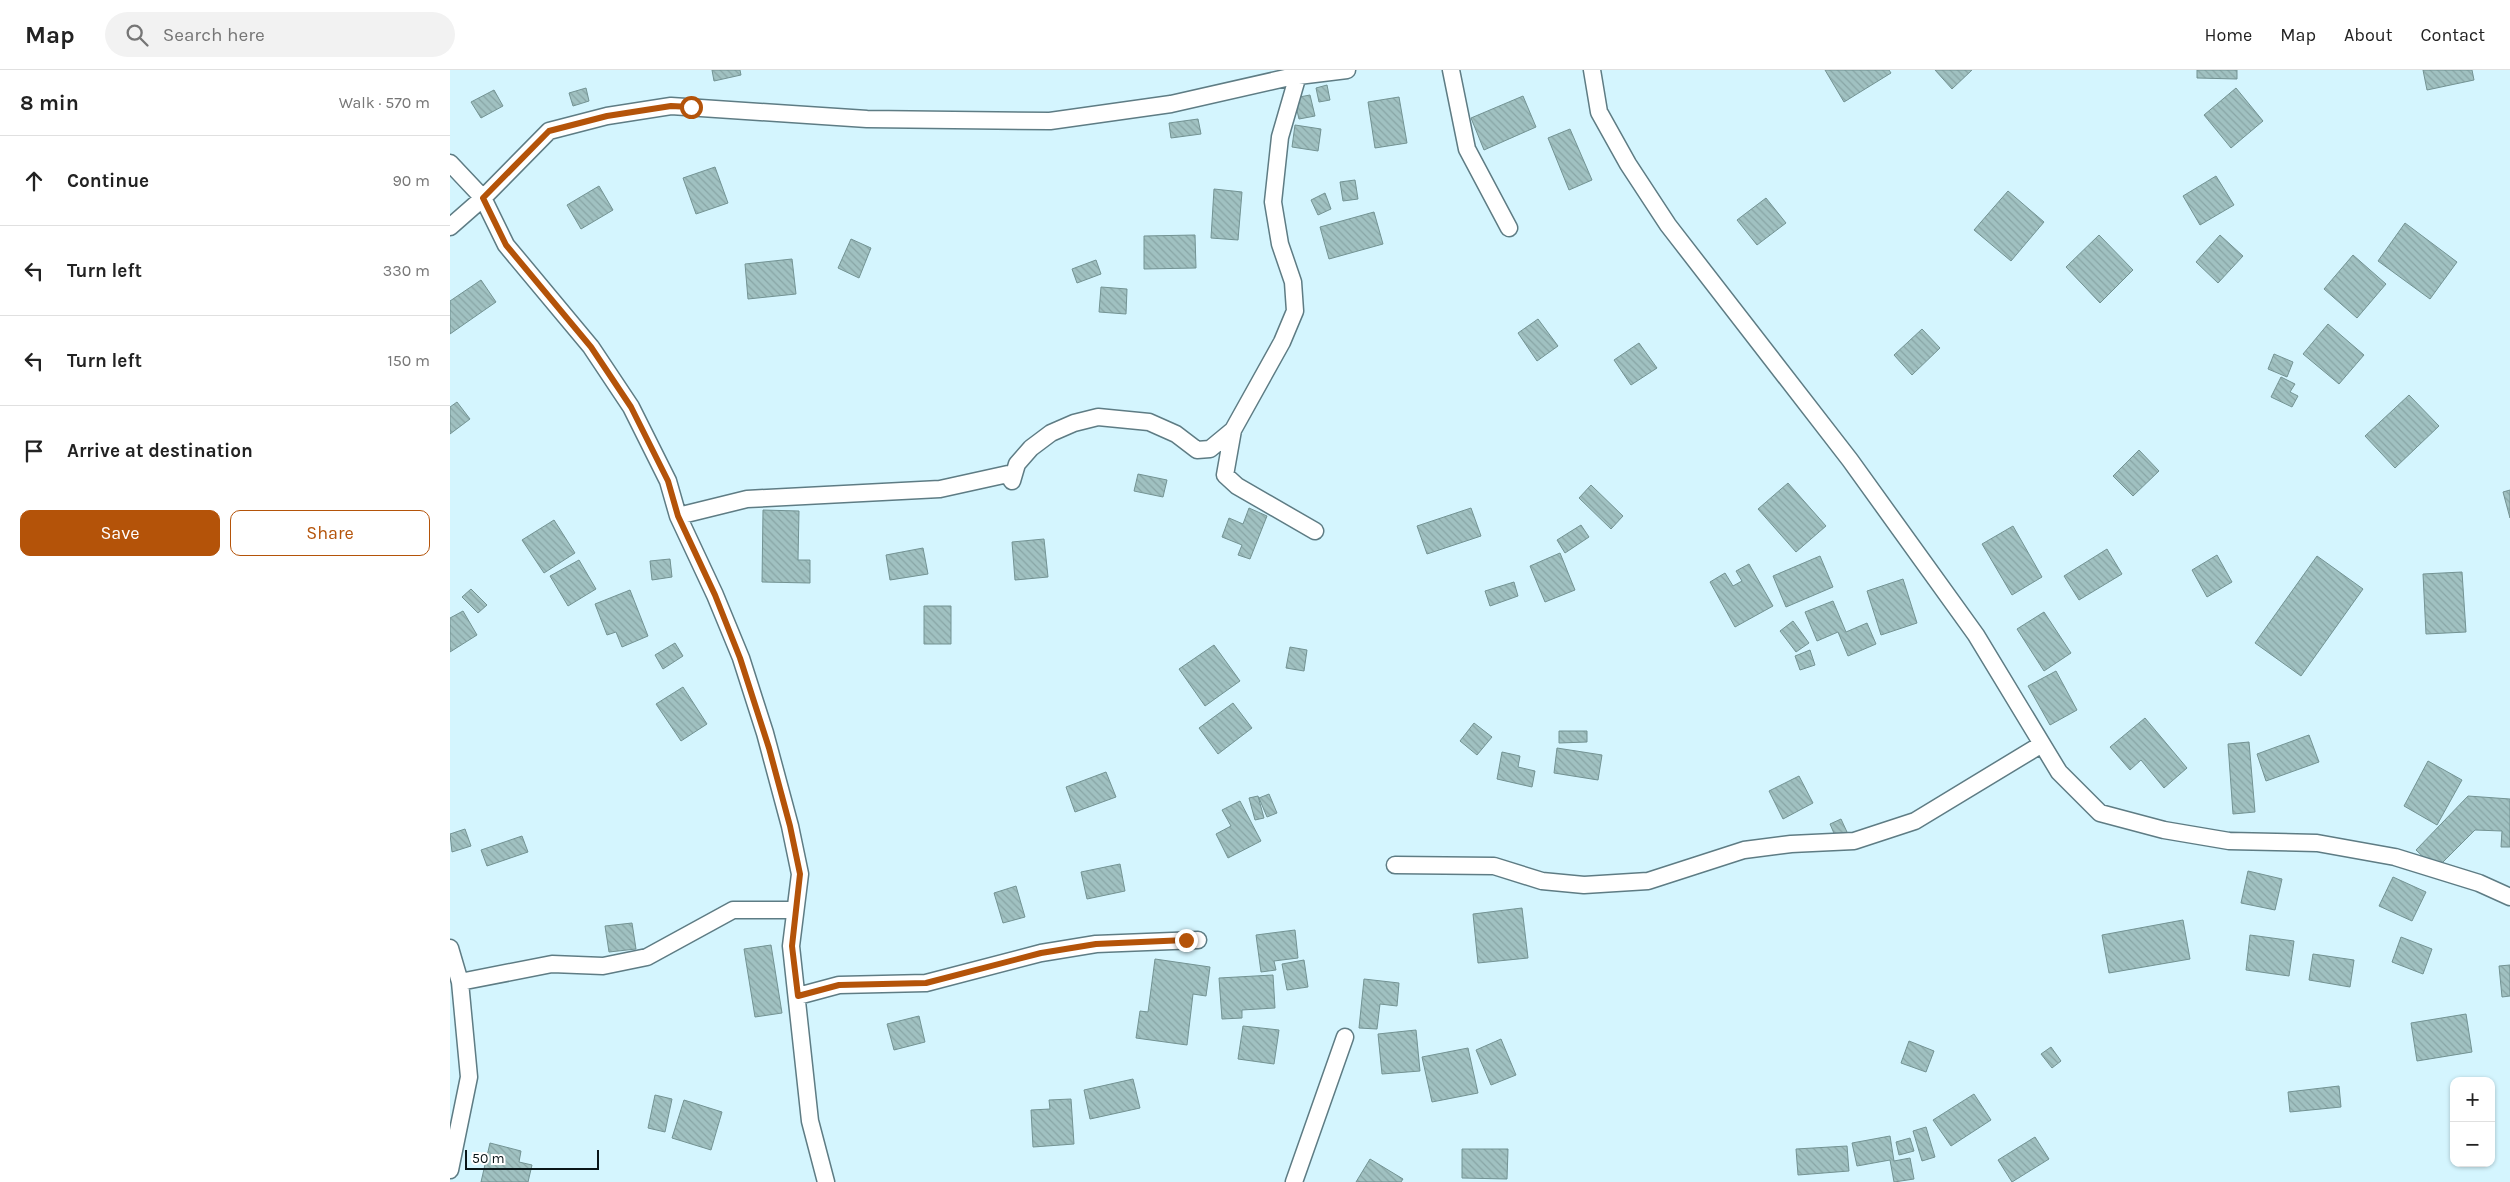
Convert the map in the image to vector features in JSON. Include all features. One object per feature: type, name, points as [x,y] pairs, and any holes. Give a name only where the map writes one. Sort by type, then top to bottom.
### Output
[{"type":"street","points":[[450,227],[483,198],[549,131],[607,116],[671,106],[867,119],[1050,121],[1171,104],[1298,76],[1347,70]]},
{"type":"street","points":[[1451,70],[1467,150],[1509,228]]},
{"type":"street","points":[[1592,70],[1599,112],[1628,164],[1668,225],[1850,460],[1976,634],[2060,772],[2100,813],[2164,830],[2229,841],[2317,843],[2395,858],[2479,883],[2510,897]]},
{"type":"street","points":[[1298,76],[1280,136],[1273,202],[1280,244],[1293,282],[1295,311],[1282,342],[1233,430],[1225,475],[1237,486],[1315,531]]},
{"type":"street","points":[[450,163],[483,198],[506,245],[591,347],[631,407],[668,481],[678,516],[733,640],[765,733],[790,826],[800,874],[792,946],[810,1121],[826,1182]]},
{"type":"street","points":[[678,516],[747,499],[940,489],[1008,474],[1012,481],[1017,464],[1031,448],[1051,433],[1074,423],[1098,416],[1149,422],[1176,434],[1197,450],[1210,449],[1233,430]]},
{"type":"street","points":[[1395,865],[1494,866],[1542,881],[1584,885],[1648,881],[1744,850],[1791,844],[1854,841],[1914,821],[2042,744]]},
{"type":"street","points":[[460,982],[552,964],[603,966],[647,957],[733,910],[795,910]]},
{"type":"street","points":[[798,996],[839,985],[926,983],[1041,953],[1096,944],[1198,940]]},
{"type":"street","points":[[450,948],[460,982],[468,1077],[450,1170]]},
{"type":"street","points":[[1294,1182],[1345,1037]]},
{"type":"building","points":[[712,70],[740,70],[741,75],[714,81]]},
{"type":"building","points":[[1825,70],[1889,70],[1891,73],[1844,102]]},
{"type":"building","points":[[1935,70],[1972,70],[1952,89]]},
{"type":"building","points":[[2197,70],[2237,70],[2237,79],[2197,78]]},
{"type":"building","points":[[2423,70],[2472,70],[2474,80],[2427,90]]},
{"type":"building","points":[[1327,85],[1330,100],[1319,102],[1316,88]]},
{"type":"building","points":[[586,88],[589,101],[573,106],[569,93]]},
{"type":"building","points":[[2236,88],[2263,121],[2231,148],[2204,115]]},
{"type":"building","points":[[494,90],[503,106],[481,118],[471,102]]},
{"type":"building","points":[[1310,95],[1315,116],[1299,119],[1294,98]]},
{"type":"building","points":[[1523,96],[1536,127],[1484,150],[1471,118]]},
{"type":"building","points":[[1399,97],[1407,143],[1375,148],[1368,102]]},
{"type":"building","points":[[1198,119],[1201,134],[1171,138],[1169,123]]},
{"type":"building","points":[[1295,125],[1321,129],[1318,151],[1292,147]]},
{"type":"building","points":[[1570,129],[1592,180],[1569,190],[1548,138]]},
{"type":"building","points":[[715,167],[728,203],[696,214],[683,178]]},
{"type":"building","points":[[2216,176],[2234,205],[2200,225],[2183,196]]},
{"type":"building","points":[[1355,180],[1358,199],[1343,201],[1340,182]]},
{"type":"building","points":[[599,186],[613,210],[581,229],[567,205]]},
{"type":"building","points":[[1214,189],[1242,192],[1238,240],[1211,238]]},
{"type":"building","points":[[2008,191],[2044,222],[2011,261],[1974,230]]},
{"type":"building","points":[[1325,193],[1331,209],[1318,215],[1311,200]]},
{"type":"building","points":[[1766,198],[1786,223],[1757,245],[1737,220]]},
{"type":"building","points":[[1374,212],[1383,244],[1329,259],[1320,227]]},
{"type":"building","points":[[2405,223],[2457,262],[2430,299],[2378,261]]},
{"type":"building","points":[[1195,235],[1196,268],[1144,269],[1144,236]]},
{"type":"building","points":[[2099,235],[2133,270],[2100,303],[2066,267]]},
{"type":"building","points":[[2220,235],[2243,256],[2218,283],[2196,262]]},
{"type":"building","points":[[851,239],[871,248],[859,278],[838,268]]},
{"type":"building","points":[[2353,255],[2386,284],[2357,318],[2324,289]]},
{"type":"building","points":[[792,259],[796,294],[748,299],[745,264]]},
{"type":"building","points":[[1096,260],[1101,274],[1077,283],[1072,269]]},
{"type":"building","points":[[481,280],[496,302],[450,334],[450,301]]},
{"type":"building","points":[[1101,287],[1127,289],[1126,314],[1099,312]]},
{"type":"building","points":[[1538,319],[1558,346],[1537,361],[1518,333]]},
{"type":"building","points":[[2328,324],[2364,355],[2339,384],[2303,354]]},
{"type":"building","points":[[1922,329],[1940,348],[1912,375],[1894,355]]},
{"type":"building","points":[[1639,343],[1657,368],[1631,385],[1614,360]]},
{"type":"building","points":[[2274,354],[2293,362],[2287,377],[2268,369]]},
{"type":"building","points":[[2281,377],[2295,384],[2290,392],[2298,396],[2292,407],[2271,397]]},
{"type":"building","points":[[2409,395],[2439,426],[2395,468],[2365,436]]},
{"type":"building","points":[[457,402],[470,419],[450,434],[450,407]]},
{"type":"building","points":[[2139,450],[2159,471],[2133,496],[2113,476]]},
{"type":"building","points":[[1138,474],[1167,480],[1163,497],[1134,491]]},
{"type":"building","points":[[1788,483],[1826,526],[1796,552],[1758,509]]},
{"type":"building","points":[[1591,485],[1623,516],[1611,529],[1579,498]]},
{"type":"building","points":[[2510,490],[2510,518],[2503,492]]},
{"type":"building","points":[[1249,508],[1267,516],[1250,559],[1238,555],[1242,545],[1222,537],[1229,518],[1243,524]]},
{"type":"building","points":[[1471,508],[1481,536],[1427,554],[1417,526]]},
{"type":"building","points":[[763,510],[799,511],[798,560],[810,560],[810,583],[762,582]]},
{"type":"building","points":[[554,520],[575,553],[544,573],[522,540]]},
{"type":"building","points":[[1581,525],[1589,537],[1565,553],[1557,540]]},
{"type":"building","points":[[2013,526],[2042,577],[2012,595],[1982,544]]},
{"type":"building","points":[[1044,539],[1048,577],[1015,580],[1012,542]]},
{"type":"building","points":[[923,548],[928,574],[890,580],[886,555]]},
{"type":"building","points":[[2107,549],[2122,574],[2079,600],[2064,576]]},
{"type":"building","points":[[1560,553],[1575,590],[1545,602],[1530,566]]},
{"type":"building","points":[[2217,555],[2232,582],[2207,597],[2192,570]]},
{"type":"building","points":[[1820,556],[1833,587],[1786,607],[1773,576]]},
{"type":"building","points":[[2317,556],[2363,589],[2301,676],[2255,643]]},
{"type":"building","points":[[670,559],[672,577],[652,580],[650,561]]},
{"type":"building","points":[[579,560],[596,589],[568,606],[550,576]]},
{"type":"building","points":[[1749,564],[1773,606],[1735,627],[1710,582],[1725,573],[1733,586],[1742,581],[1736,571]]},
{"type":"building","points":[[2462,572],[2466,632],[2426,634],[2423,574]]},
{"type":"building","points":[[1903,579],[1917,623],[1881,635],[1867,591]]},
{"type":"building","points":[[1514,582],[1518,596],[1490,606],[1485,591]]},
{"type":"building","points":[[471,589],[487,605],[478,613],[462,597]]},
{"type":"building","points":[[630,590],[648,636],[622,647],[616,632],[607,635],[595,604]]},
{"type":"building","points":[[1833,601],[1846,632],[1867,623],[1876,644],[1848,656],[1838,632],[1817,641],[1805,612]]},
{"type":"building","points":[[924,606],[951,606],[951,644],[924,644]]},
{"type":"building","points":[[463,611],[477,635],[450,652],[450,618]]},
{"type":"building","points":[[2044,612],[2071,653],[2044,671],[2017,629]]},
{"type":"building","points":[[1793,621],[1809,643],[1796,652],[1780,631]]},
{"type":"building","points":[[675,643],[683,656],[663,669],[655,655]]},
{"type":"building","points":[[1214,645],[1240,681],[1205,706],[1179,669]]},
{"type":"building","points":[[1290,647],[1307,650],[1304,671],[1286,668]]},
{"type":"building","points":[[1810,650],[1815,665],[1800,670],[1795,656]]},
{"type":"building","points":[[2056,671],[2077,710],[2050,725],[2028,686]]},
{"type":"building","points":[[683,687],[707,724],[681,741],[656,704]]},
{"type":"building","points":[[1233,703],[1252,728],[1218,754],[1199,728]]},
{"type":"building","points":[[2145,718],[2187,768],[2164,788],[2141,760],[2130,770],[2110,747]]},
{"type":"building","points":[[1474,723],[1492,737],[1477,755],[1460,741]]},
{"type":"building","points":[[1559,731],[1587,731],[1587,742],[1559,743]]},
{"type":"building","points":[[2309,735],[2319,762],[2266,781],[2257,754]]},
{"type":"building","points":[[2249,742],[2255,812],[2233,814],[2228,744]]},
{"type":"building","points":[[1557,748],[1602,755],[1598,780],[1554,773]]},
{"type":"building","points":[[1502,752],[1520,756],[1518,767],[1535,771],[1532,787],[1497,779]]},
{"type":"building","points":[[2428,761],[2462,780],[2437,825],[2404,806]]},
{"type":"building","points":[[1106,772],[1116,797],[1075,812],[1066,787]]},
{"type":"building","points":[[1799,776],[1813,803],[1783,819],[1769,791]]},
{"type":"building","points":[[1269,794],[1277,813],[1267,817],[1259,798]]},
{"type":"building","points":[[1258,796],[1264,818],[1255,820],[1249,798]]},
{"type":"building","points":[[2468,796],[2510,799],[2510,847],[2501,847],[2502,831],[2475,830],[2436,869],[2416,850]]},
{"type":"building","points":[[1240,801],[1261,841],[1228,858],[1216,834],[1231,826],[1222,810]]},
{"type":"building","points":[[1841,819],[1847,832],[1836,838],[1830,824]]},
{"type":"building","points":[[465,829],[471,846],[452,852],[450,834]]},
{"type":"building","points":[[522,836],[528,852],[487,866],[481,850]]},
{"type":"building","points":[[1120,864],[1125,891],[1087,899],[1081,872]]},
{"type":"building","points":[[2248,871],[2282,879],[2275,910],[2241,903]]},
{"type":"building","points":[[2393,877],[2426,892],[2412,921],[2379,906]]},
{"type":"building","points":[[1016,886],[1025,917],[1003,923],[994,893]]},
{"type":"building","points":[[1522,908],[1528,958],[1478,963],[1473,914]]},
{"type":"building","points":[[2183,920],[2190,959],[2109,973],[2102,935]]},
{"type":"building","points":[[632,923],[636,949],[609,952],[605,926]]},
{"type":"building","points":[[1295,930],[1298,958],[1274,961],[1276,970],[1261,972],[1256,935]]},
{"type":"building","points":[[2250,935],[2294,941],[2289,976],[2246,970]]},
{"type":"building","points":[[2401,937],[2432,949],[2423,974],[2392,962]]},
{"type":"building","points":[[771,945],[782,1013],[755,1017],[744,949]]},
{"type":"building","points":[[2313,954],[2354,960],[2350,987],[2309,980]]},
{"type":"building","points":[[1155,959],[1210,967],[1206,996],[1193,994],[1187,1045],[1136,1038],[1140,1011],[1148,1012]]},
{"type":"building","points":[[1304,960],[1308,987],[1287,990],[1282,964]]},
{"type":"building","points":[[2510,965],[2510,996],[2502,997],[2499,966]]},
{"type":"building","points":[[1273,975],[1275,1008],[1242,1010],[1242,1018],[1222,1019],[1219,978]]},
{"type":"building","points":[[1364,979],[1399,983],[1397,1006],[1380,1004],[1377,1029],[1359,1028]]},
{"type":"building","points":[[2466,1014],[2472,1052],[2417,1061],[2411,1023]]},
{"type":"building","points":[[919,1016],[925,1042],[894,1050],[887,1024]]},
{"type":"building","points":[[1243,1026],[1279,1030],[1274,1064],[1238,1059]]},
{"type":"building","points":[[1416,1030],[1420,1071],[1382,1074],[1378,1034]]},
{"type":"building","points":[[1501,1039],[1516,1075],[1491,1085],[1476,1050]]},
{"type":"building","points":[[1909,1041],[1934,1051],[1926,1072],[1901,1063]]},
{"type":"building","points":[[2051,1047],[2061,1061],[2052,1068],[2041,1054]]},
{"type":"building","points":[[1468,1048],[1478,1093],[1432,1102],[1422,1057]]},
{"type":"building","points":[[1133,1079],[1140,1108],[1090,1119],[1084,1090]]},
{"type":"building","points":[[2339,1086],[2341,1107],[2290,1112],[2288,1092]]},
{"type":"building","points":[[1974,1094],[1991,1120],[1951,1146],[1933,1120]]},
{"type":"building","points":[[655,1095],[672,1099],[665,1132],[648,1128]]},
{"type":"building","points":[[1071,1099],[1074,1144],[1033,1147],[1031,1110],[1050,1109],[1049,1100]]},
{"type":"building","points":[[684,1100],[722,1112],[711,1150],[672,1138]]},
{"type":"building","points":[[1926,1127],[1935,1157],[1922,1161],[1913,1131]]},
{"type":"building","points":[[1890,1136],[1894,1161],[1910,1158],[1914,1179],[1894,1182],[1890,1160],[1857,1166],[1852,1143]]},
{"type":"building","points":[[2035,1137],[2049,1159],[2012,1182],[1998,1160]]},
{"type":"building","points":[[1910,1138],[1914,1151],[1899,1155],[1896,1142]]},
{"type":"building","points":[[490,1143],[521,1151],[519,1162],[532,1165],[528,1182],[481,1182]]},
{"type":"building","points":[[1847,1146],[1849,1171],[1798,1175],[1796,1149]]},
{"type":"building","points":[[1462,1149],[1508,1149],[1507,1179],[1462,1178]]},
{"type":"building","points":[[1370,1159],[1403,1179],[1401,1182],[1356,1182]]},
{"type":"route","points":[[691,107],[671,106],[607,116],[549,131],[483,198],[506,245],[591,347],[631,407],[668,481],[678,516],[715,595],[740,658],[765,733],[790,826],[800,874],[792,946],[798,996],[839,985],[926,983],[1041,953],[1096,944],[1186,940]]}]
